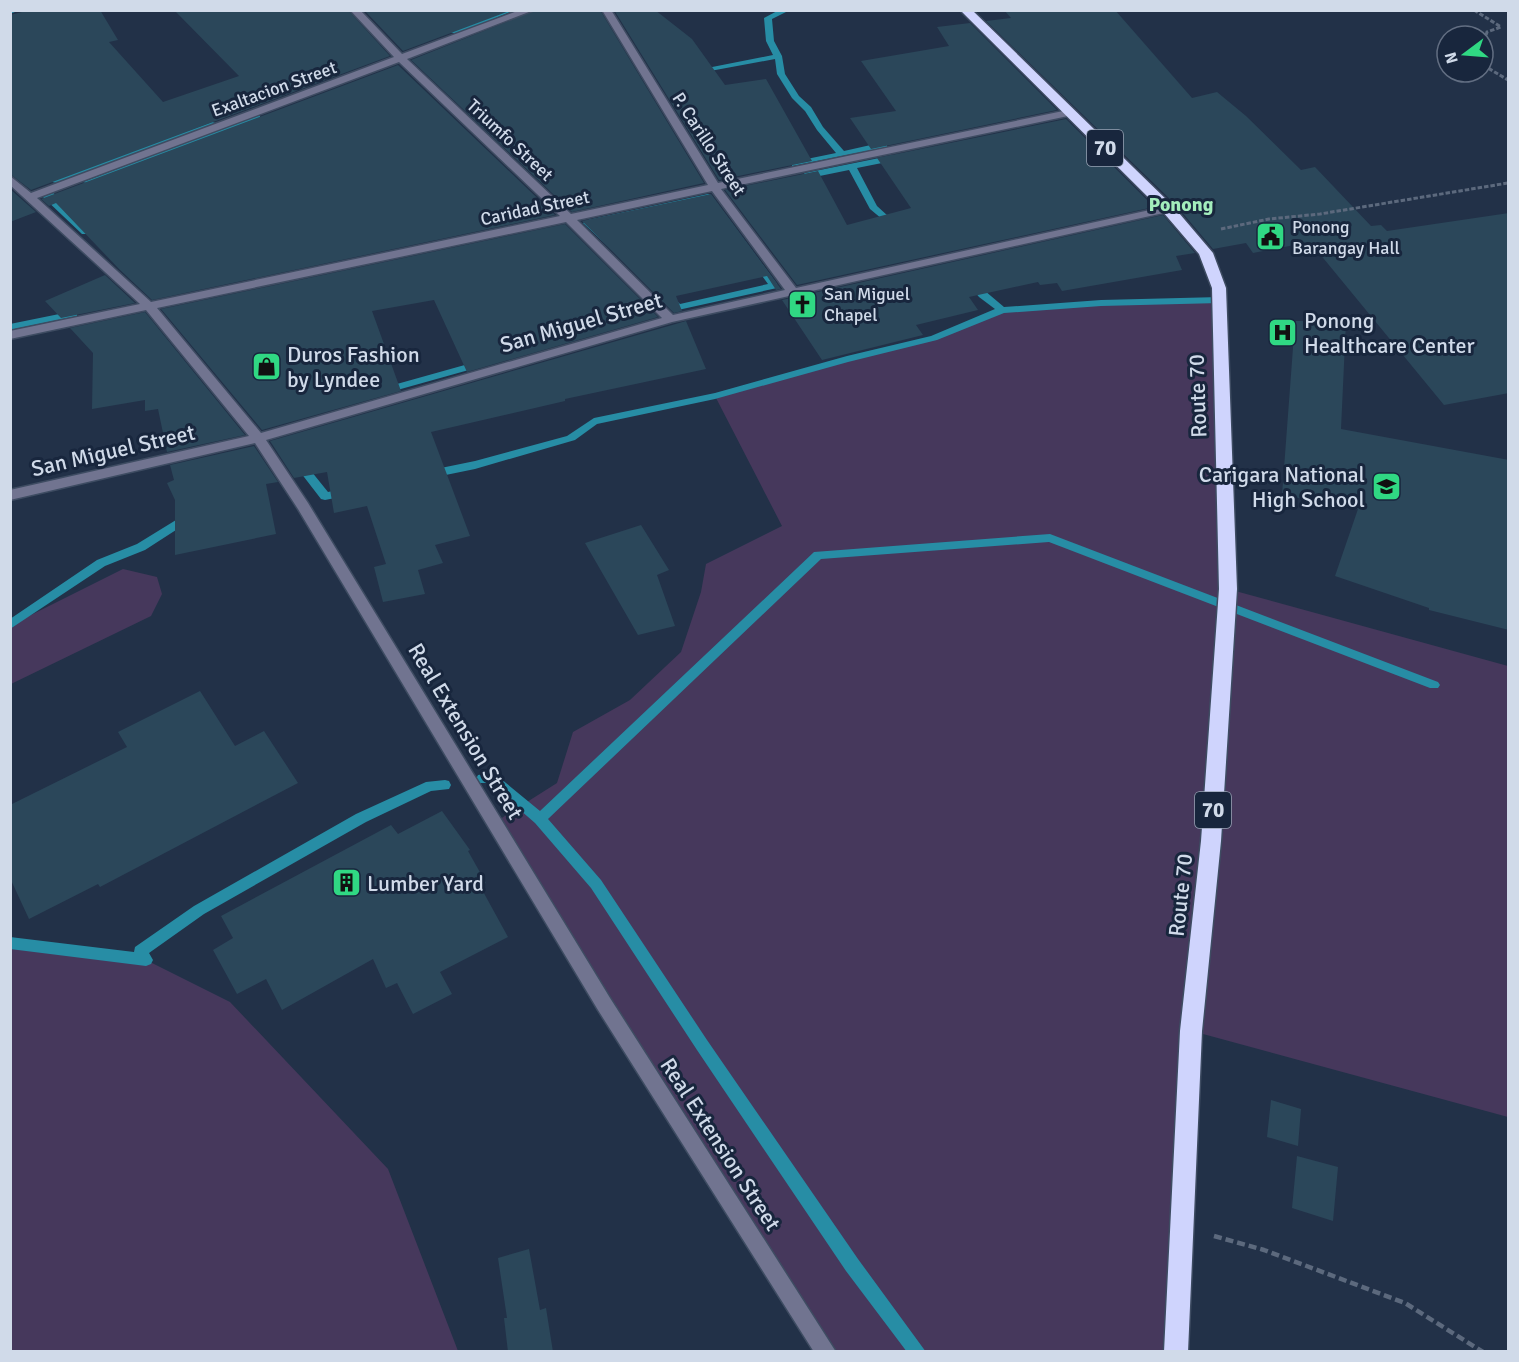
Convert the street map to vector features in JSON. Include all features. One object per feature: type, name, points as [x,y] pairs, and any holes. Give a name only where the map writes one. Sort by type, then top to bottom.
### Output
[{"type":"highway","name":"70","points":[[966,10],[1191,234]]},
{"type":"highway","name":"Route 70","points":[[1176,1352],[1191,1031],[1211,841],[1228,589],[1220,288],[1206,253],[1191,234]]},
{"type":"street","name":"Triumfo Street","points":[[354,10],[401,59],[570,219],[669,319]]},
{"type":"street","name":"Exaltacion Street","points":[[30,197],[530,10]]},
{"type":"street","name":"P. Carillo Street","points":[[606,10],[716,188],[792,291]]},
{"type":"street","name":"Caridad Street","points":[[10,335],[1068,113]]},
{"type":"street","name":"Real Extension Street","points":[[13,185],[30,197],[150,307],[258,438],[303,506],[604,1004],[826,1352]]},
{"type":"street","name":"San Miguel Street","points":[[10,495],[258,438],[669,319],[1168,209]]},
{"type":"path","points":[[1474,10],[1501,27],[1495,29]]},
{"type":"path","points":[[1495,72],[1509,80]]},
{"type":"path","points":[[1191,234],[1269,219],[1320,214],[1509,183]]},
{"type":"path","points":[[1182,1227],[1264,1250],[1405,1303],[1483,1352]]},
{"type":"shaded area","points":[[1220,300],[1228,589],[1508,666],[1508,1117],[1192,1031],[1176,1351],[826,1351],[494,823],[557,783],[573,732],[630,700],[681,652],[701,592],[706,564],[782,526],[715,396],[847,359],[933,338],[1002,310],[1101,303]]},
{"type":"shaded area","points":[[123,569],[157,577],[162,594],[151,616],[11,684],[11,625]]},
{"type":"shaded area","points":[[10,943],[146,960],[230,1002],[388,1169],[458,1351],[11,1351]]},
{"type":"building","points":[[30,10],[100,10],[118,40],[109,42],[163,102],[239,76],[174,10],[348,10],[390,56],[31,190],[10,174],[10,15]]},
{"type":"building","points":[[364,10],[512,10],[403,51]]},
{"type":"building","points":[[536,10],[600,10],[704,183],[572,212],[411,60]]},
{"type":"building","points":[[614,10],[655,10],[692,39],[725,85],[766,79],[812,161],[719,180]]},
{"type":"building","points":[[1004,10],[1115,10],[1192,98],[1217,92],[1246,116],[1301,170],[1315,167],[1371,226],[1381,225],[1387,231],[1509,213],[1509,393],[1444,405],[1310,242],[1253,253],[1246,243],[1213,249],[1175,204],[986,21],[1011,18]]},
{"type":"building","points":[[970,23],[1057,110],[871,149],[850,118],[896,111],[861,61],[949,46],[937,27]]},
{"type":"building","points":[[398,65],[555,215],[152,300],[56,203],[49,206],[41,199]]},
{"type":"building","points":[[1066,119],[1154,207],[797,285],[725,190],[818,171],[847,225],[911,208],[877,158]]},
{"type":"building","points":[[10,189],[36,212],[10,222]]},
{"type":"building","points":[[711,194],[781,289],[776,290],[767,276],[676,296],[682,311],[674,313],[582,221]]},
{"type":"building","points":[[1163,215],[1195,253],[1176,256],[1182,270],[1062,291],[1057,283],[1040,285],[1038,282],[969,297],[978,310],[916,325],[923,335],[822,360],[782,300]]},
{"type":"building","points":[[565,224],[658,317],[467,372],[434,300],[372,311],[401,391],[262,430],[161,309]]},
{"type":"building","points":[[105,275],[135,303],[61,318],[45,301]]},
{"type":"building","points":[[145,312],[245,435],[167,452],[158,409],[145,411],[145,400],[92,409],[93,353],[70,328]]},
{"type":"building","points":[[686,321],[706,369],[565,399],[565,401],[431,432],[470,536],[435,545],[443,563],[418,570],[425,594],[383,602],[374,567],[386,564],[367,506],[334,513],[327,472],[294,478],[270,441]]},
{"type":"building","points":[[1295,321],[1346,321],[1341,429],[1509,460],[1509,630],[1429,610],[1429,608],[1335,576],[1358,509],[1282,495]]},
{"type":"building","points":[[254,446],[278,482],[266,484],[276,534],[175,555],[175,500],[167,483],[174,480],[170,465]]},
{"type":"building","points":[[641,525],[669,570],[657,575],[675,626],[638,635],[585,543]]},
{"type":"building","points":[[200,691],[235,746],[264,731],[298,783],[100,887],[98,884],[29,919],[10,878],[10,805],[127,747],[118,732]]},
{"type":"building","points":[[442,811],[470,850],[468,851],[486,883],[480,886],[508,937],[440,972],[452,994],[413,1014],[397,983],[386,988],[373,959],[282,1010],[266,979],[237,994],[213,950],[233,938],[221,916],[391,825],[398,834]]},
{"type":"building","points":[[1271,1100],[1301,1109],[1298,1146],[1267,1137]]},
{"type":"building","points":[[1297,1156],[1338,1167],[1333,1221],[1292,1208]]},
{"type":"building","points":[[529,1249],[540,1310],[546,1308],[553,1352],[508,1352],[504,1318],[507,1318],[498,1258]]},
{"type":"waterway","points":[[10,12],[17,10]]},
{"type":"waterway","points":[[454,32],[512,10]]},
{"type":"waterway","points":[[778,56],[770,41],[768,18],[787,10]]},
{"type":"waterway","points":[[697,72],[778,56]]},
{"type":"waterway","points":[[778,56],[781,74],[796,98],[808,109],[820,128],[842,154]]},
{"type":"waterway","points":[[87,182],[257,118]]},
{"type":"waterway","points":[[53,181],[215,124]]},
{"type":"waterway","points":[[842,154],[884,145]]},
{"type":"waterway","points":[[795,164],[842,154]]},
{"type":"waterway","points":[[805,176],[894,158]]},
{"type":"waterway","points":[[852,167],[873,207],[894,226]]},
{"type":"waterway","points":[[52,195],[47,197],[85,232]]},
{"type":"waterway","points":[[708,197],[774,286],[678,307],[588,223],[708,197]]},
{"type":"waterway","points":[[972,283],[982,295],[1002,310]]},
{"type":"waterway","points":[[1002,310],[1101,303],[1220,300]]},
{"type":"waterway","points":[[431,474],[475,465],[571,438],[594,421],[715,396],[847,359],[934,338],[1002,310]]},
{"type":"waterway","points":[[10,327],[74,314]]},
{"type":"waterway","points":[[383,391],[479,364]]},
{"type":"waterway","points":[[299,464],[325,496],[346,492]]},
{"type":"waterway","points":[[10,625],[101,563],[141,547],[189,516]]},
{"type":"waterway","points":[[540,819],[818,555],[1050,538],[1434,685]]},
{"type":"waterway","points":[[482,779],[491,778],[540,819]]},
{"type":"waterway","points":[[10,943],[146,960],[140,951],[199,910],[361,818],[430,786],[445,785]]},
{"type":"waterway","points":[[540,819],[596,884],[702,1045],[852,1265],[918,1352]]},
{"type":"place","name":"Ponong Barangay Hall","points":[[1271,237]]},
{"type":"place","name":"San Miguel Chapel","points":[[803,304]]},
{"type":"place","name":"Ponong Healthcare Center","points":[[1283,333]]},
{"type":"place","name":"Duros Fashion by Lyndee","points":[[266,367]]},
{"type":"place","name":"Carigara National High School","points":[[1386,487]]},
{"type":"place","name":"Lumber Yard","points":[[346,883]]},
{"type":"district","name":"Ponong","points":[[1181,204]]}]
